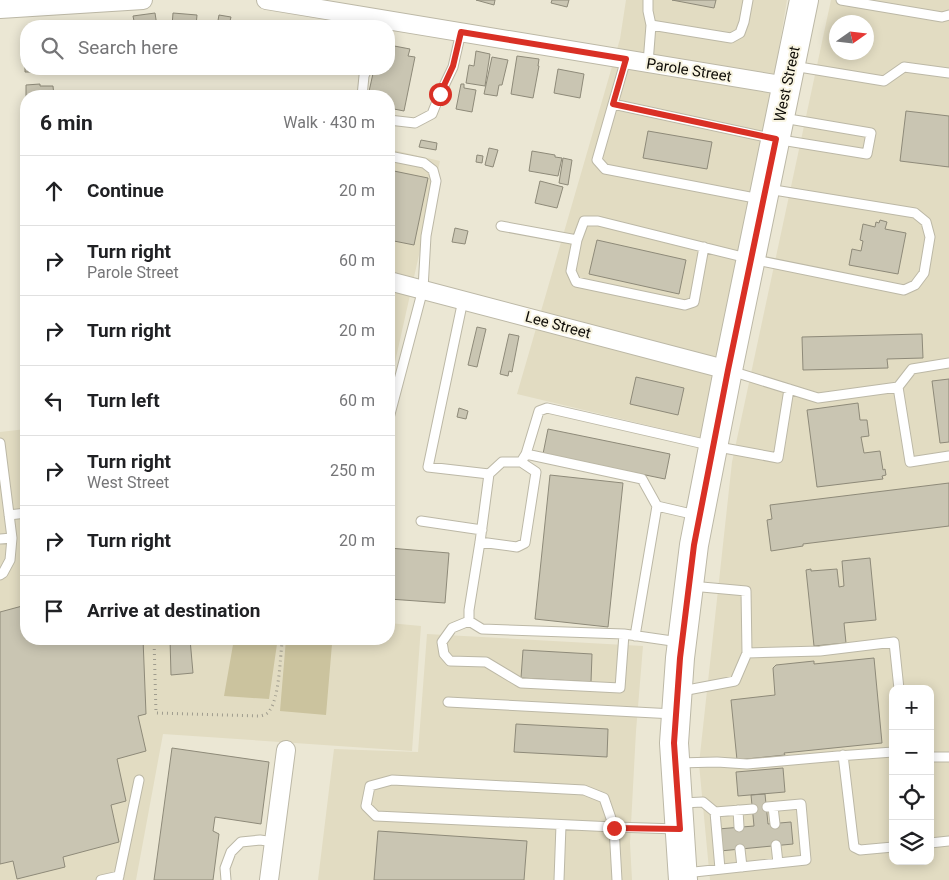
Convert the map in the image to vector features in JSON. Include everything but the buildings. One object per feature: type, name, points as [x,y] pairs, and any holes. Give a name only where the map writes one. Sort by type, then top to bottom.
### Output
[{"type":"main road","name":"West Street","points":[[682,876],[674,743],[682,642],[694,545],[804,0]]},
{"type":"street","points":[[0,9],[142,0]]},
{"type":"street","name":"Parole Street","points":[[266,0],[365,20]]},
{"type":"street","name":"Parole Street","points":[[395,25],[461,32],[648,63],[788,76]]},
{"type":"street","name":"Lee Street","points":[[395,282],[728,370]]},
{"type":"street","points":[[269,880],[286,750]]},
{"type":"lane","points":[[648,0],[651,26],[648,63]]},
{"type":"lane","points":[[651,26],[731,38],[740,33],[748,0]]},
{"type":"lane","points":[[841,0],[864,2],[945,16]]},
{"type":"lane","points":[[395,121],[415,123],[432,114],[453,66],[461,32]]},
{"type":"lane","points":[[626,59],[597,160],[605,169],[764,194],[915,213],[926,222],[930,237],[924,273],[915,285],[904,290],[751,259],[598,221],[584,222],[571,271],[576,282],[685,305],[694,302],[704,248]]},
{"type":"lane","points":[[788,76],[884,81],[904,67],[949,73]]},
{"type":"lane","points":[[363,90],[365,75]]},
{"type":"lane","points":[[613,104],[778,128],[871,133],[867,154],[778,128]]},
{"type":"lane","points":[[395,157],[424,163],[433,170],[436,181],[426,236],[423,289],[395,395]]},
{"type":"lane","points":[[501,226],[578,240]]},
{"type":"lane","points":[[463,300],[428,467],[489,474]]},
{"type":"lane","points":[[728,370],[818,398],[898,387],[912,369],[949,363]]},
{"type":"lane","points":[[898,387],[910,462],[949,456]]},
{"type":"lane","points":[[524,458],[538,411],[547,408],[713,446],[778,458],[789,389]]},
{"type":"lane","points":[[0,443],[2,477],[12,538],[10,560],[0,575]]},
{"type":"lane","points":[[480,542],[517,547],[525,543],[536,472],[524,458]]},
{"type":"lane","points":[[469,621],[489,474],[502,462],[524,458],[642,480],[657,506],[635,636]]},
{"type":"lane","points":[[657,506],[699,516]]},
{"type":"lane","points":[[9,514],[20,514]]},
{"type":"lane","points":[[421,521],[482,530]]},
{"type":"lane","points":[[0,539],[12,538]]},
{"type":"lane","points":[[448,702],[677,703],[735,681],[748,652],[746,591],[689,586]]},
{"type":"lane","points":[[469,621],[482,629],[624,634],[682,642]]},
{"type":"lane","points":[[469,621],[452,628],[442,642],[444,654],[450,661],[486,662],[522,683],[620,688],[624,634]]},
{"type":"lane","points":[[748,652],[820,651],[894,642],[899,685]]},
{"type":"lane","points":[[676,763],[717,762],[747,764],[889,752]]},
{"type":"lane","points":[[843,755],[854,847],[860,850],[889,847]]},
{"type":"lane","points":[[934,757],[949,757]]},
{"type":"lane","points":[[101,880],[119,878],[139,780]]},
{"type":"lane","points":[[617,880],[614,828],[604,798],[584,790],[392,780],[370,786],[366,806],[376,816],[614,828],[679,816],[703,802],[715,812],[753,809]]},
{"type":"lane","points":[[682,876],[720,869],[806,860],[801,804],[770,807],[775,824]]},
{"type":"lane","points":[[738,810],[739,827]]},
{"type":"lane","points":[[715,812],[720,869]]},
{"type":"lane","points":[[559,880],[561,825]]},
{"type":"lane","points":[[226,880],[225,868],[231,852],[241,842],[260,840],[274,842]]},
{"type":"lane","points":[[934,843],[949,841]]},
{"type":"lane","points":[[776,845],[778,863]]},
{"type":"lane","points":[[740,849],[742,867]]},
{"type":"path","points":[[154,645],[156,712],[260,716],[270,710],[275,700],[282,645]]},
{"type":"shaded area","points":[[626,0],[787,0],[771,96],[705,439],[517,394],[620,39]]},
{"type":"shaded area","points":[[831,0],[949,0],[949,880],[710,880],[699,764],[732,462]]},
{"type":"shaded area","points":[[395,150],[440,161],[395,362]]},
{"type":"shaded area","points":[[20,430],[20,645],[395,645],[395,624],[421,626],[412,751],[163,734],[136,880],[0,880],[0,432]]},
{"type":"shaded area","points":[[427,634],[643,646],[630,843],[632,880],[318,880],[334,749],[418,752]]},
{"type":"shaded area","points":[[233,645],[277,645],[269,699],[224,696]]},
{"type":"shaded area","points":[[286,645],[332,645],[326,715],[280,711]]},
{"type":"route","points":[[440,94],[453,66],[461,32],[626,59],[613,104],[776,139],[694,545],[680,658],[674,743],[680,829],[614,828]]}]
